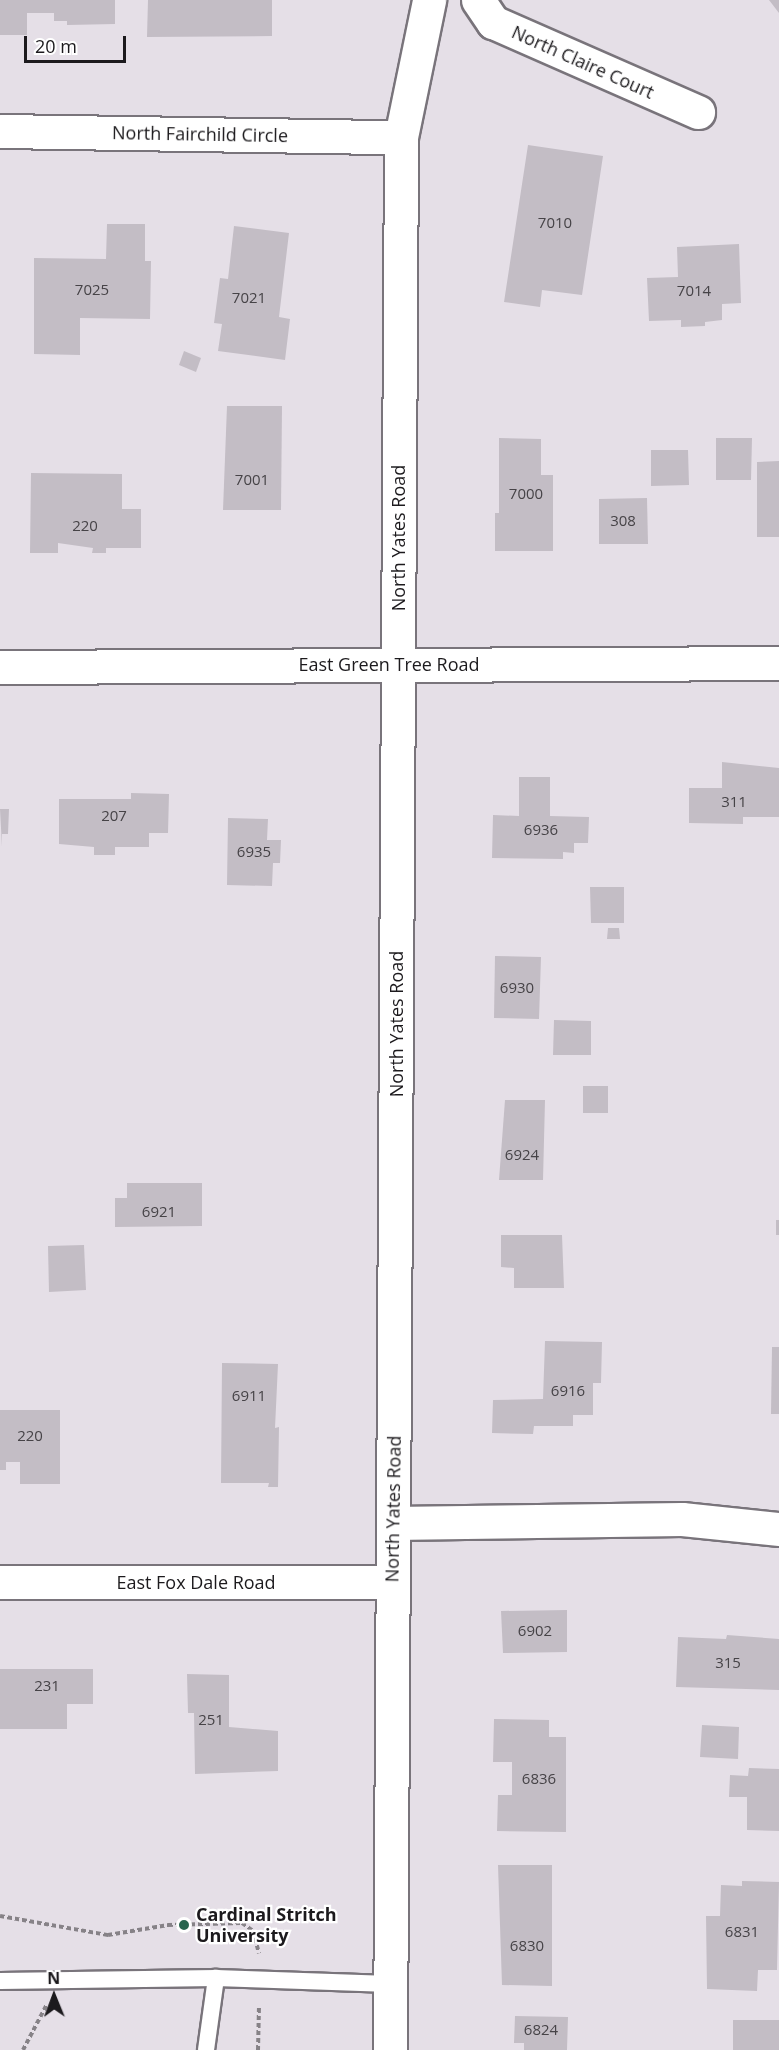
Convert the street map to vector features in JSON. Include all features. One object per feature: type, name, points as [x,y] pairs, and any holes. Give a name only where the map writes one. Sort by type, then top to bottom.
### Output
[{"type":"street","name":"North Yates Road","points":[[390,2050],[401,137],[429,0]]},
{"type":"street","name":"North Claire Court","points":[[478,0],[493,22],[698,112]]},
{"type":"street","name":"North Fairchild Circle","points":[[0,131],[401,137]]},
{"type":"street","name":"East Green Tree Road","points":[[0,667],[779,663]]},
{"type":"street","points":[[393,1523],[682,1519],[779,1529]]},
{"type":"street","name":"East Fox Dale Road","points":[[0,1582],[392,1582]]},
{"type":"lane","points":[[0,1981],[216,1978],[390,1984]]},
{"type":"lane","points":[[206,2050],[216,1978]]},
{"type":"path","points":[[0,1916],[108,1935],[168,1925],[242,1923],[253,1930],[259,1945],[258,2050]]},
{"type":"path","points":[[22,2050],[59,1980]]},
{"type":"building","points":[[0,0],[115,0],[115,24],[67,25],[67,21],[54,21],[54,13],[27,13],[27,35],[0,35]]},
{"type":"building","points":[[148,0],[272,0],[272,36],[147,37]]},
{"type":"building","points":[[769,0],[779,0],[779,13]]},
{"type":"building","points":[[528,145],[603,156],[582,295],[542,290],[540,307],[504,302]]},
{"type":"building","points":[[107,224],[145,224],[145,261],[151,261],[150,319],[80,318],[80,355],[34,354],[34,258],[106,259]]},
{"type":"building","points":[[234,226],[289,233],[279,317],[290,319],[285,360],[218,351],[222,324],[214,323],[220,278],[228,279]]},
{"type":"building","points":[[739,244],[741,303],[722,304],[722,320],[705,322],[705,326],[681,327],[681,320],[649,321],[647,278],[678,277],[677,247]]},
{"type":"building","points":[[184,351],[201,358],[196,372],[179,365]]},
{"type":"building","points":[[227,406],[282,406],[281,510],[223,510]]},
{"type":"building","points":[[499,438],[541,439],[541,475],[553,475],[553,551],[495,551],[495,513],[499,513]]},
{"type":"building","points":[[716,438],[752,438],[751,480],[716,480]]},
{"type":"building","points":[[651,450],[688,450],[689,485],[651,486]]},
{"type":"building","points":[[779,461],[779,537],[757,537],[757,462]]},
{"type":"building","points":[[31,473],[122,474],[122,509],[141,509],[141,548],[106,548],[106,553],[92,553],[93,548],[58,543],[58,553],[30,553]]},
{"type":"building","points":[[647,498],[648,544],[599,544],[599,499]]},
{"type":"building","points":[[722,762],[779,768],[779,817],[743,817],[743,824],[689,823],[689,788],[722,788]]},
{"type":"building","points":[[519,777],[550,777],[550,816],[589,817],[588,843],[574,843],[574,853],[563,852],[563,859],[492,858],[493,815],[519,816]]},
{"type":"building","points":[[131,793],[169,794],[168,833],[149,833],[149,847],[115,847],[115,855],[94,855],[94,847],[59,844],[59,799],[131,799]]},
{"type":"building","points":[[0,809],[9,809],[8,834],[2,834],[2,847]]},
{"type":"building","points":[[228,818],[268,819],[267,840],[281,840],[280,863],[273,863],[272,886],[227,885]]},
{"type":"building","points":[[590,887],[624,887],[624,923],[591,923]]},
{"type":"building","points":[[608,928],[619,928],[620,939],[607,939]]},
{"type":"building","points":[[495,956],[541,957],[539,1019],[494,1018]]},
{"type":"building","points":[[554,1020],[591,1021],[591,1055],[553,1055]]},
{"type":"building","points":[[583,1086],[608,1086],[608,1113],[583,1113]]},
{"type":"building","points":[[505,1100],[545,1100],[543,1180],[499,1180]]},
{"type":"building","points":[[127,1183],[202,1183],[202,1226],[115,1227],[115,1198],[127,1198]]},
{"type":"building","points":[[776,1220],[779,1220],[779,1235],[776,1235]]},
{"type":"building","points":[[501,1235],[562,1235],[564,1288],[514,1288],[514,1268],[501,1267]]},
{"type":"building","points":[[84,1245],[86,1290],[49,1292],[48,1246]]},
{"type":"building","points":[[545,1341],[602,1342],[601,1383],[593,1383],[593,1415],[573,1415],[573,1426],[534,1426],[533,1434],[492,1433],[493,1400],[543,1399]]},
{"type":"building","points":[[772,1347],[779,1347],[779,1414],[771,1414]]},
{"type":"building","points":[[222,1363],[278,1364],[275,1428],[279,1427],[278,1487],[268,1487],[269,1483],[221,1483]]},
{"type":"building","points":[[0,1410],[60,1410],[60,1484],[20,1484],[20,1462],[6,1462],[6,1470],[0,1470]]},
{"type":"building","points":[[567,1610],[567,1652],[503,1653],[501,1611]]},
{"type":"building","points":[[727,1635],[779,1639],[779,1690],[676,1687],[678,1637],[726,1639]]},
{"type":"building","points":[[0,1669],[93,1669],[93,1704],[67,1704],[67,1729],[0,1729]]},
{"type":"building","points":[[187,1674],[229,1675],[229,1727],[278,1731],[278,1771],[195,1774],[194,1713],[188,1713]]},
{"type":"building","points":[[494,1719],[549,1720],[549,1737],[566,1737],[566,1832],[497,1831],[498,1795],[512,1795],[512,1762],[493,1762]]},
{"type":"building","points":[[702,1725],[739,1727],[738,1759],[700,1757]]},
{"type":"building","points":[[749,1768],[779,1769],[779,1831],[747,1830],[747,1797],[729,1797],[730,1775],[748,1776]]},
{"type":"building","points":[[498,1865],[552,1865],[552,1986],[502,1985]]},
{"type":"building","points":[[742,1881],[779,1882],[777,1970],[758,1970],[757,1991],[707,1989],[706,1916],[720,1916],[721,1885],[742,1886]]},
{"type":"building","points":[[515,2016],[568,2017],[567,2050],[524,2050],[524,2043],[514,2043]]},
{"type":"building","points":[[733,2020],[779,2020],[779,2050],[733,2050]]},
{"type":"place","name":"Cardinal Stritch University","points":[[184,1925]]}]
